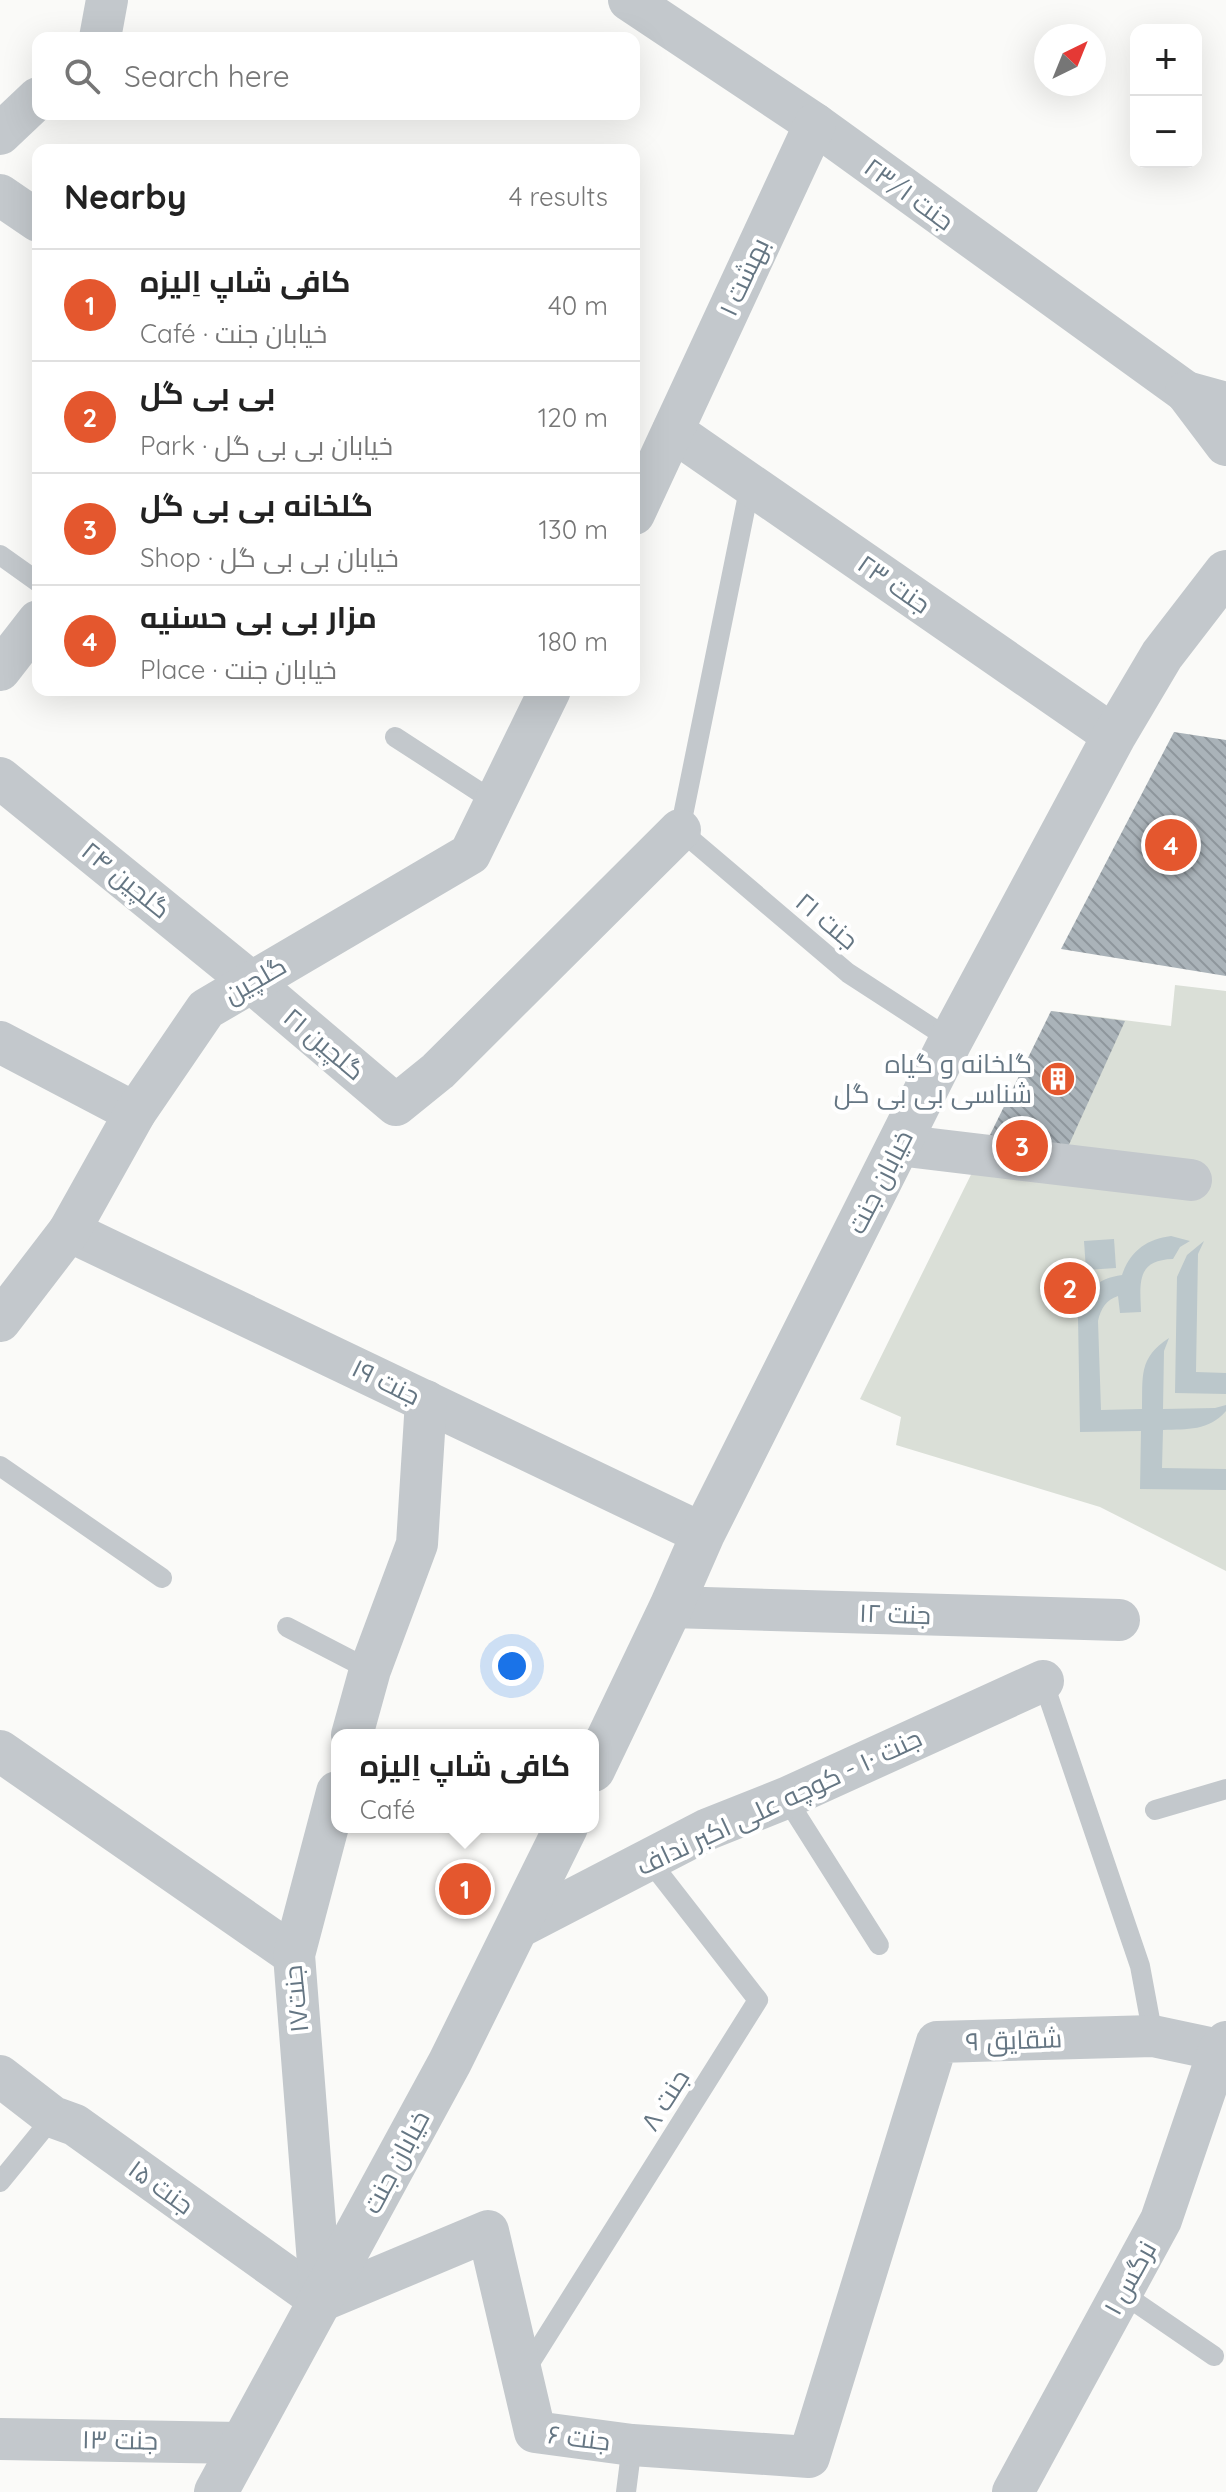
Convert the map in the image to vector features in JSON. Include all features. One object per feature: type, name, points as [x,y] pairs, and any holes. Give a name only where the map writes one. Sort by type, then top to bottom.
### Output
[{"type":"street","points":[[101,32],[107,0]]},
{"type":"street","name":"جنت ۲۳/۱","points":[[629,0],[815,124],[1186,392]]},
{"type":"street","points":[[0,134],[32,104]]},
{"type":"street","name":"بهشت ۱","points":[[673,431],[815,124]]},
{"type":"street","points":[[0,195],[32,217]]},
{"type":"street","points":[[1186,392],[1226,403]]},
{"type":"street","points":[[1186,392],[1226,445]]},
{"type":"street","points":[[643,469],[673,431]]},
{"type":"street","name":"جنت ۲۳","points":[[673,431],[1114,736]]},
{"type":"street","name":"خیابان جنت","points":[[599,1757],[703,1534],[951,1040],[1114,736],[1162,655],[1226,572]]},
{"type":"street","points":[[0,670],[32,629]]},
{"type":"street","name":"گلچین","points":[[2,1313],[69,1231],[135,1113],[206,1009],[470,854],[547,696]]},
{"type":"street","name":"گلچین ۲۴","points":[[0,778],[251,982]]},
{"type":"street","name":"گلچین ۲۱","points":[[251,982],[396,1105],[438,1071],[680,830]]},
{"type":"street","points":[[0,1042],[135,1113]]},
{"type":"street","points":[[898,1145],[1191,1180]]},
{"type":"street","name":"جنت ۱۹","points":[[69,1231],[703,1534]]},
{"type":"street","points":[[354,1729],[370,1670],[417,1544],[426,1401]]},
{"type":"street","name":"جنت ۱۲","points":[[671,1607],[1119,1620]]},
{"type":"street","name":"جنت ۱۰ - کوچه علی اکبر نداف","points":[[517,1928],[708,1829],[786,1798],[1043,1681]]},
{"type":"street","name":"جنت۱۷","points":[[0,1751],[294,1955],[321,2301]]},
{"type":"street","points":[[294,1955],[331,1815]]},
{"type":"street","name":"خیابان جنت","points":[[216,2492],[450,2062],[563,1833]]},
{"type":"street","name":"شقایق ۹","points":[[870,2266],[937,2042],[1153,2036],[1224,2049]]},
{"type":"street","name":"نرگس ۱","points":[[1013,2492],[1161,2220],[1224,2049]]},
{"type":"street","name":"جنت ۱۵","points":[[0,2076],[53,2117],[75,2125],[321,2301]]},
{"type":"street","name":"جنت ۶","points":[[321,2301],[488,2231],[535,2432],[632,2445],[809,2457],[870,2266]]},
{"type":"street","name":"جنت ۱۳","points":[[0,2439],[241,2443]]},
{"type":"lane","points":[[680,830],[750,485]]},
{"type":"lane","points":[[0,555],[32,578]]},
{"type":"lane","points":[[395,737],[495,802]]},
{"type":"lane","name":"جنت ۲۱","points":[[680,830],[848,973],[951,1040]]},
{"type":"lane","points":[[0,1466],[162,1578]]},
{"type":"lane","points":[[287,1627],[370,1670]]},
{"type":"lane","points":[[1043,1681],[1140,1966],[1153,2036]]},
{"type":"lane","points":[[1155,1810],[1226,1789]]},
{"type":"lane","points":[[786,1798],[879,1945]]},
{"type":"lane","name":"جنت ۸","points":[[521,2378],[758,2000],[649,1860]]},
{"type":"lane","points":[[0,2182],[53,2117]]},
{"type":"lane","points":[[1122,2293],[1214,2356]]},
{"type":"lane","points":[[626,2492],[632,2445]]},
{"type":"shaded area","points":[[1175,985],[1226,991],[1226,1571],[1100,1507],[896,1445],[901,1417],[860,1399],[1052,1011],[1171,1026]]},
{"type":"shaded area","points":[[1171,1236],[1190,1241],[1180,1247],[1173,1259],[1161,1260],[1146,1269],[1141,1283],[1141,1312],[1120,1313],[1118,1296],[1107,1302],[1101,1312],[1098,1321],[1101,1410],[1142,1409],[1147,1361],[1169,1338],[1164,1351],[1163,1409],[1226,1405],[1226,1411],[1205,1426],[1163,1430],[1162,1468],[1226,1469],[1226,1490],[1140,1489],[1141,1431],[1080,1432],[1078,1317],[1083,1300],[1098,1283],[1122,1275],[1140,1248],[1154,1240]]},
{"type":"shaded area","points":[[1114,1239],[1116,1268],[1086,1270],[1084,1241]]},
{"type":"shaded area","points":[[1204,1241],[1198,1254],[1196,1372],[1226,1373],[1226,1394],[1175,1393],[1177,1277],[1187,1255]]},
{"type":"building","points":[[1174,732],[1226,740],[1226,976],[1061,949]]},
{"type":"building","name":"گلخانه و گیاه شناسی بی بی گل","points":[[1051,1011],[1125,1021],[1067,1149],[989,1137]]},
{"type":"place","name":"مزار بی بی حسنیه","points":[[1171,845]]},
{"type":"place","name":"گلخانه و گیاه شناسی بی بی گل","points":[[1058,1079]]},
{"type":"place","name":"گلخانه بی بی گل","points":[[1022,1146]]},
{"type":"place","name":"بی بی گل","points":[[1070,1288]]},
{"type":"place","name":"کافی شاپ اِلیزه","points":[[465,1889]]}]
